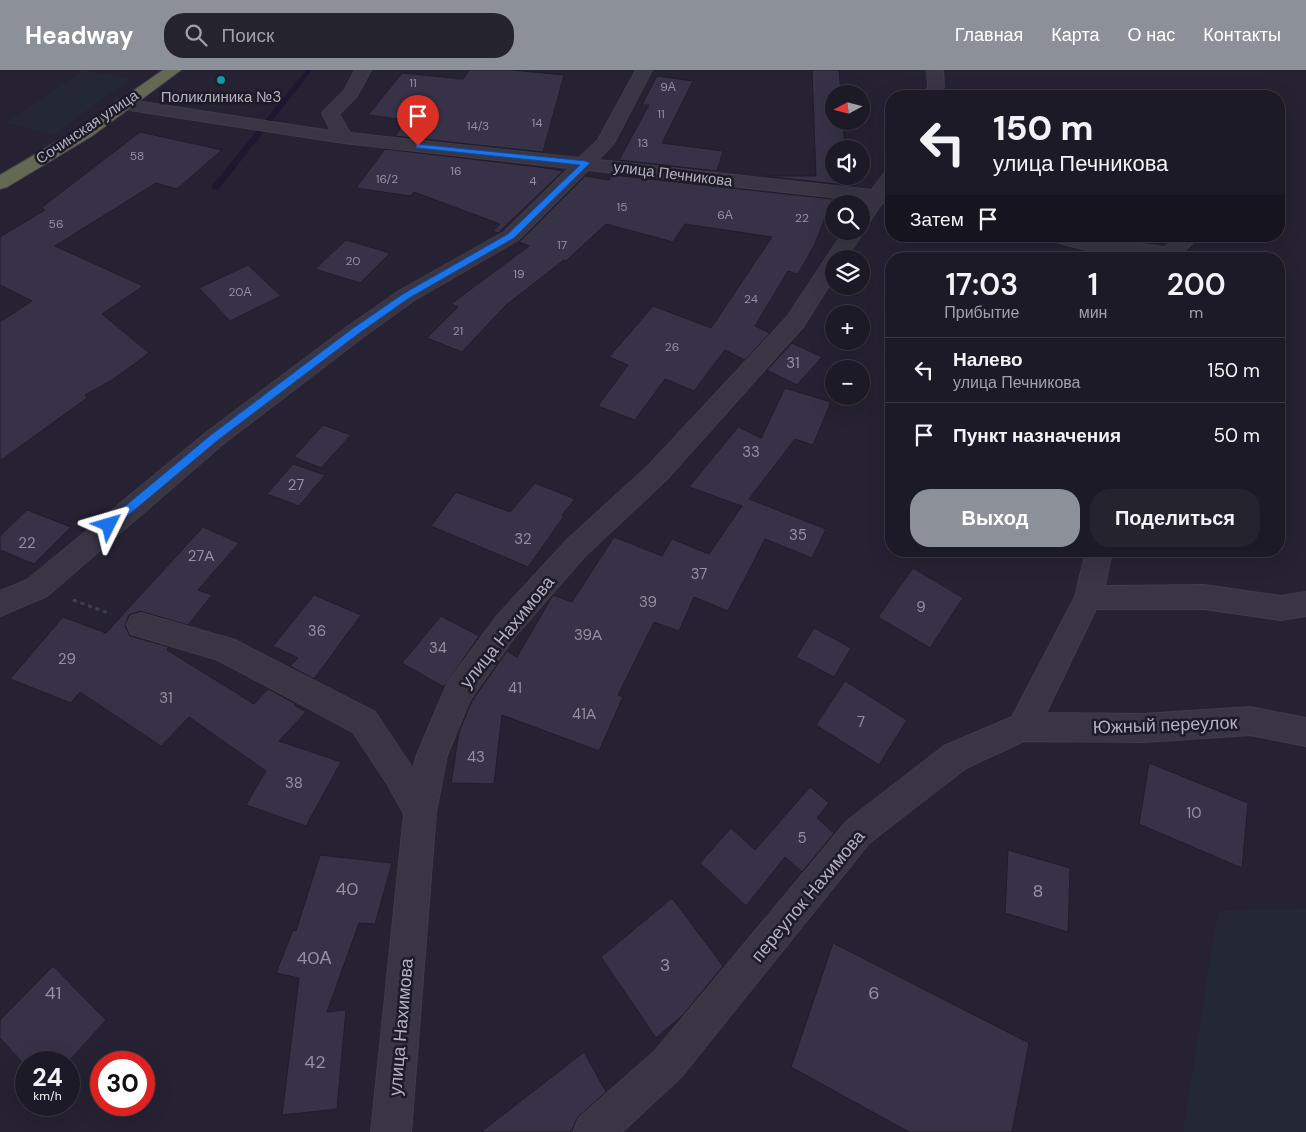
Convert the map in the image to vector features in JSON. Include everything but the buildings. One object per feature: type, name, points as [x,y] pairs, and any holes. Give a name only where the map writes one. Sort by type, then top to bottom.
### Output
[{"type":"highway","name":"Сочинская улица","points":[[0,183],[86,132],[173,70]]},
{"type":"street","points":[[344,138],[330,113],[351,93],[363,70]]},
{"type":"street","points":[[0,604],[37,588],[215,438],[355,332],[406,296],[511,236],[606,143],[644,70]]},
{"type":"street","points":[[935,70],[935,90]]},
{"type":"street","name":"улица Печникова","points":[[123,104],[344,138],[586,163],[805,190],[884,197]]},
{"type":"street","points":[[870,211],[884,197]]},
{"type":"street","points":[[1081,242],[1141,252]]},
{"type":"street","points":[[1174,252],[1184,242]]},
{"type":"street","name":"улица Нахимова","points":[[391,1132],[420,812],[432,755],[458,692],[506,626],[576,548],[658,472],[795,322],[825,276]]},
{"type":"street","points":[[1023,727],[1088,598],[1098,557]]},
{"type":"street","points":[[1088,598],[1159,595],[1206,597],[1271,608],[1306,604]]},
{"type":"street","points":[[141,625],[225,649],[364,722],[399,774],[420,812]]},
{"type":"street","name":"Южный переулок","points":[[1023,727],[1144,728],[1250,721],[1306,732]]},
{"type":"street","name":"переулок Нахимова","points":[[593,1132],[668,1064],[858,832],[955,757],[1023,727]]},
{"type":"path","points":[[37,588],[141,625]]},
{"type":"shaded area","points":[[84,70],[130,79],[54,134],[6,123]]},
{"type":"shaded area","points":[[1306,909],[1306,1132],[1183,1132],[1218,911]]},
{"type":"waterway","points":[[215,188],[309,70]]},
{"type":"place","name":"Поликлиника №3","points":[[221,80]]},
{"type":"route","points":[[109,525],[215,438],[355,332],[406,296],[511,236],[586,163],[418,146]]}]
